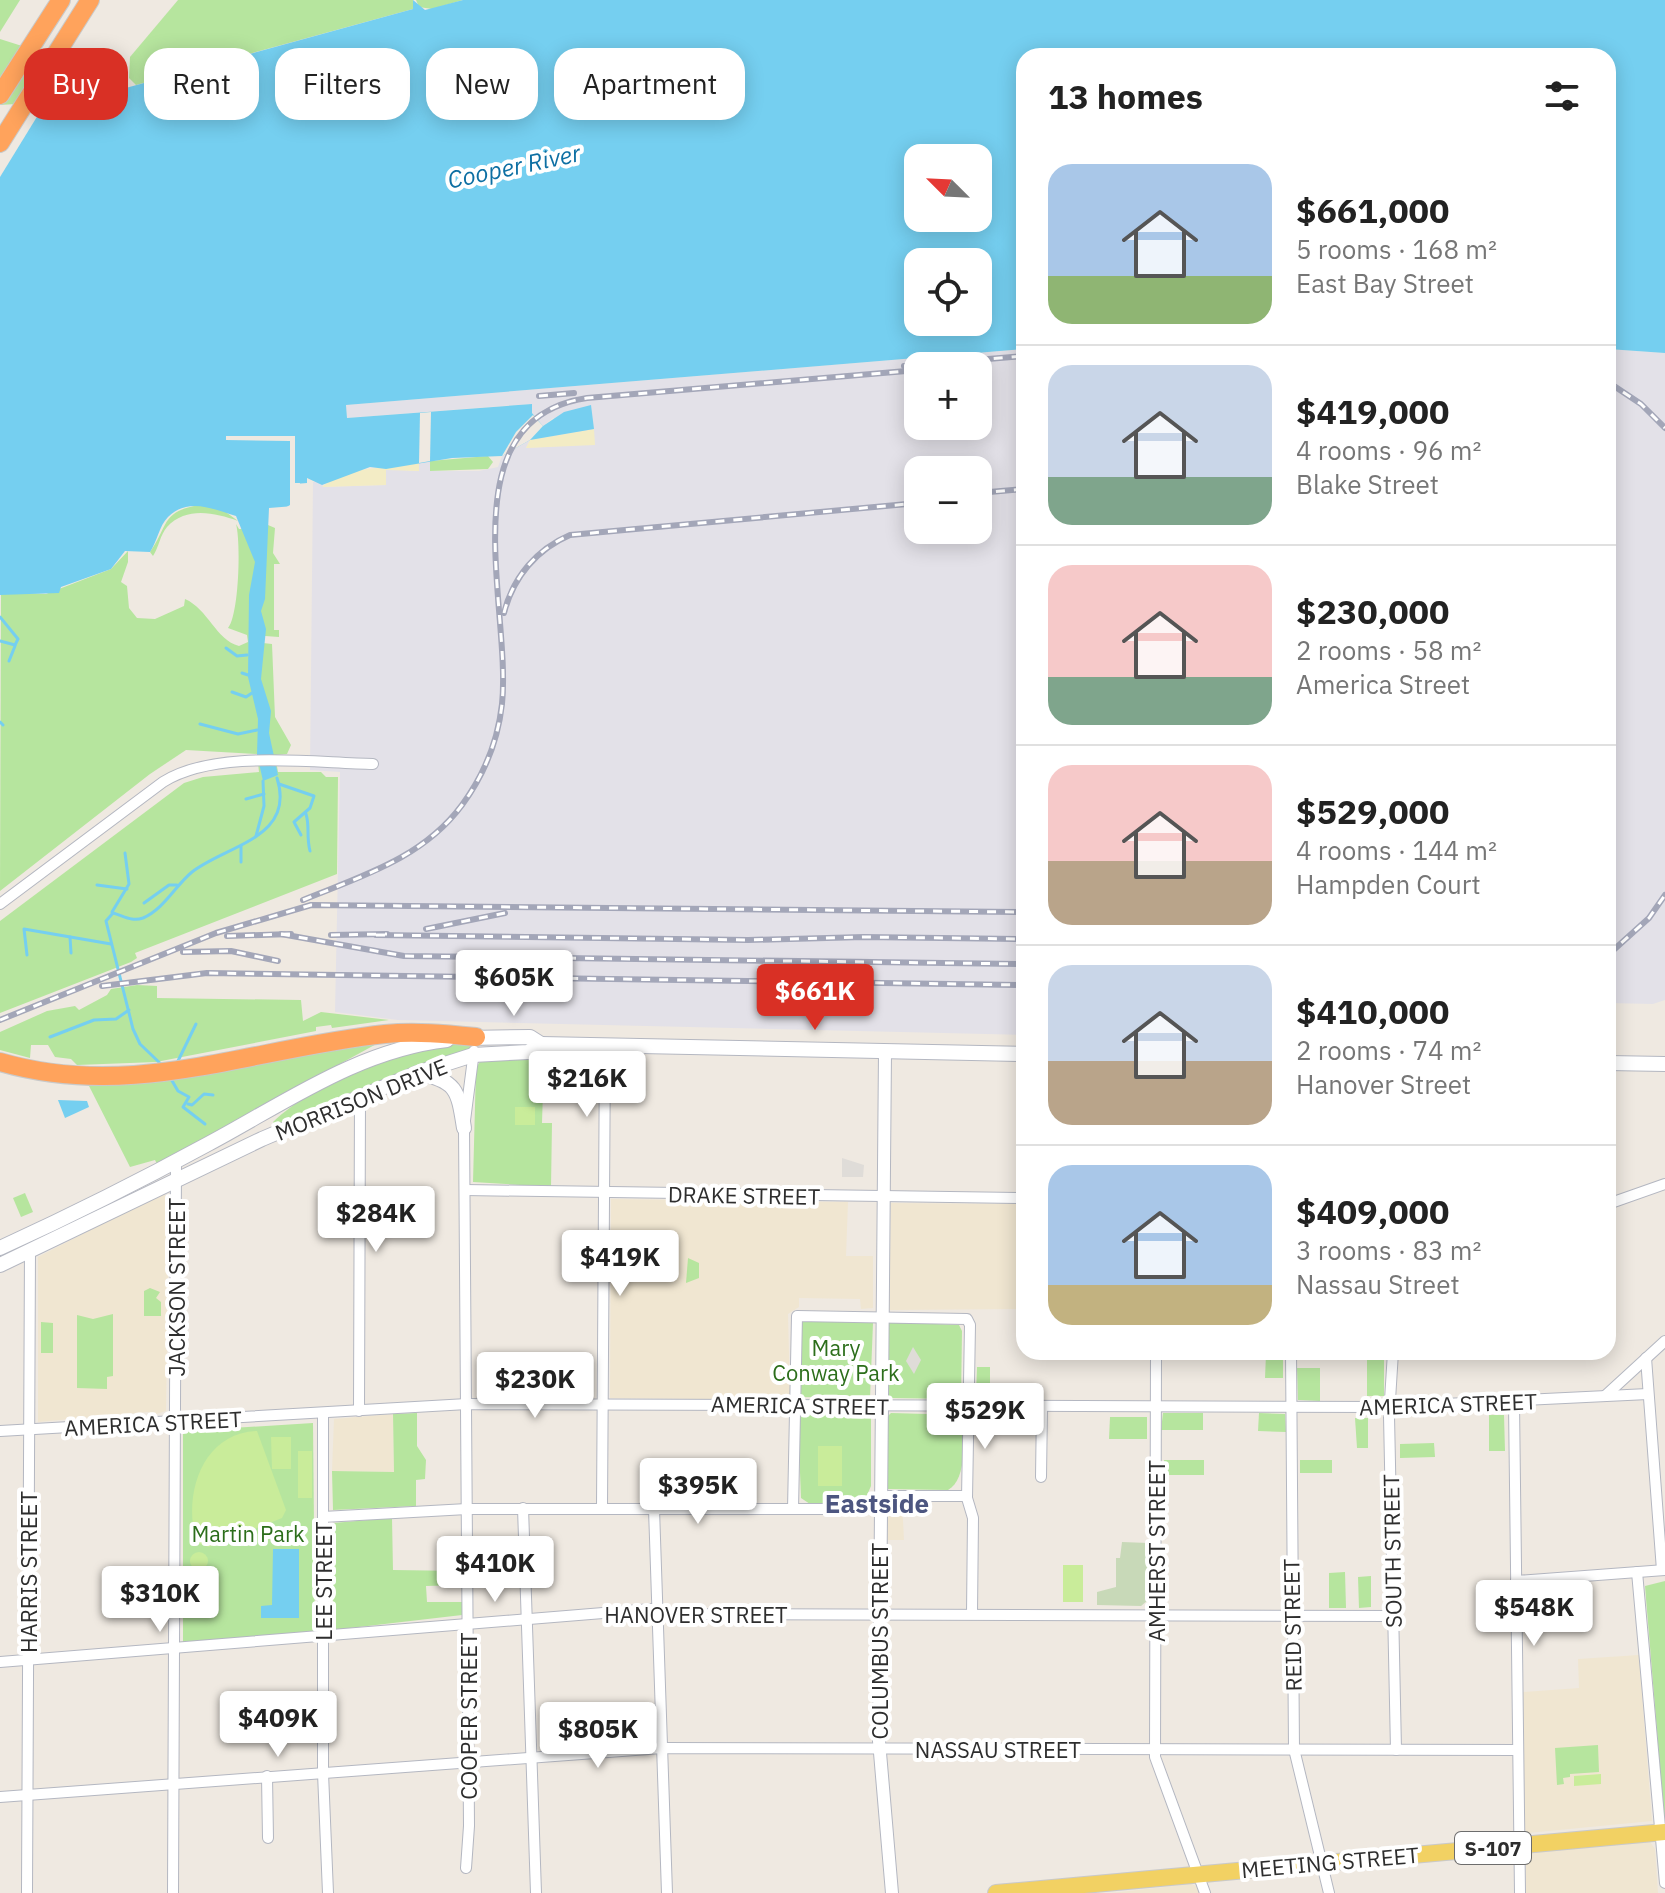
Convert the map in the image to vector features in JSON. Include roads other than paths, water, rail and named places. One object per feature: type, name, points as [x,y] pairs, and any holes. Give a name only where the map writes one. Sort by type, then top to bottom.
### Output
[{"type":"highway","points":[[0,95],[61,0]]},
{"type":"highway","points":[[0,143],[90,0]]},
{"type":"highway","points":[[0,1062],[65,1076],[131,1077],[345,1039],[430,1032],[474,1046]]},
{"type":"main road","name":"MORRISON DRIVE","points":[[0,1248],[176,1161],[375,1056],[405,1046],[474,1046],[530,1037],[541,1044],[1016,1054]]},
{"type":"main road","name":"MORRISON DRIVE","points":[[0,1265],[176,1179],[474,1046]]},
{"type":"main road","points":[[1616,1063],[1665,1064]]},
{"type":"main road","points":[[417,1073],[444,1080],[456,1090],[464,1128]]},
{"type":"main road","name":"MEETING STREET","points":[[996,1893],[1662,1832]]},
{"type":"street","points":[[0,904],[178,772],[199,765],[373,764]]},
{"type":"street","points":[[602,1508],[605,1045]]},
{"type":"street","name":"COOPER STREET","points":[[466,1868],[469,1762],[464,1128],[474,1046]]},
{"type":"street","name":"COLUMBUS STREET","points":[[885,1052],[879,1748],[892,1893]]},
{"type":"street","points":[[359,1411],[360,1097]]},
{"type":"street","name":"JACKSON STREET","points":[[173,1893],[176,1783],[176,1161]]},
{"type":"street","points":[[1616,1201],[1665,1184]]},
{"type":"street","name":"DRAKE STREET","points":[[465,1190],[1016,1198]]},
{"type":"street","name":"HARRIS STREET","points":[[27,1893],[30,1251]]},
{"type":"street","points":[[793,1509],[797,1316],[967,1319],[970,1325],[967,1496],[973,1518],[972,1614]]},
{"type":"street","points":[[1605,1396],[1665,1341]]},
{"type":"street","points":[[1516,1581],[1664,1570],[1646,1358]]},
{"type":"street","name":"AMHERST STREET","points":[[1156,1360],[1156,1750],[1205,1893]]},
{"type":"street","name":"REID STREET","points":[[1291,1360],[1294,1749],[1329,1893]]},
{"type":"street","name":"SOUTH STREET","points":[[1393,1360],[1396,1750]]},
{"type":"street","name":"AMERICA STREET","points":[[0,1431],[467,1404],[1391,1407],[1648,1394]]},
{"type":"street","points":[[1514,1403],[1520,1893]]},
{"type":"street","points":[[1041,1477],[1042,1407]]},
{"type":"street","name":"LEE STREET","points":[[323,1413],[323,1773],[328,1893]]},
{"type":"street","points":[[323,1517],[523,1508],[869,1509],[888,1496],[967,1496]]},
{"type":"street","points":[[523,1508],[536,1893]]},
{"type":"street","points":[[654,1509],[667,1893]]},
{"type":"street","points":[[1637,1572],[1665,1883]]},
{"type":"street","name":"HANOVER STREET","points":[[0,1662],[323,1639],[468,1623],[652,1609],[657,1612],[1393,1616]]},
{"type":"street","name":"NASSAU STREET","points":[[0,1797],[662,1748],[1518,1750]]},
{"type":"street","points":[[267,1776],[268,1838]]},
{"type":"water","name":"Cooper River","points":[[413,0],[425,10],[463,0],[1665,0],[1665,353],[1616,350],[1616,48],[1016,48],[1016,350],[904,352],[904,359],[346,405],[347,418],[532,404],[532,413],[543,426],[564,412],[591,405],[594,429],[530,440],[502,456],[452,458],[386,469],[370,467],[322,485],[307,478],[307,483],[295,484],[294,506],[269,508],[265,599],[261,611],[266,629],[261,679],[271,711],[269,733],[278,775],[263,781],[257,754],[258,719],[248,677],[249,595],[255,562],[236,516],[201,506],[184,507],[168,517],[150,552],[125,551],[111,569],[61,587],[59,593],[0,595],[0,109],[24,106],[24,120],[128,120],[128,87],[144,83],[144,120],[259,120],[259,51],[413,9]]},
{"type":"water","points":[[58,1100],[87,1101],[89,1107],[65,1118]]},
{"type":"water","points":[[273,1549],[299,1549],[299,1618],[261,1618],[261,1606],[272,1605]]},
{"type":"waterway","points":[[0,617],[18,639],[15,645],[0,641]]},
{"type":"waterway","points":[[9,661],[15,646]]},
{"type":"waterway","points":[[226,648],[237,656],[247,655]]},
{"type":"waterway","points":[[242,673],[248,675]]},
{"type":"waterway","points":[[232,692],[246,697],[252,693]]},
{"type":"waterway","points":[[0,722],[3,725]]},
{"type":"waterway","points":[[200,724],[238,734],[257,730]]},
{"type":"waterway","points":[[163,1066],[140,1044],[133,1029],[106,921],[113,913],[135,919],[150,914],[192,872],[268,827],[277,814],[280,798],[277,778]]},
{"type":"waterway","points":[[256,836],[264,806],[263,781]]},
{"type":"waterway","points":[[279,784],[314,796],[310,808],[294,822],[301,835]]},
{"type":"waterway","points":[[246,799],[264,794]]},
{"type":"waterway","points":[[306,814],[310,851]]},
{"type":"waterway","points":[[241,846],[241,862]]},
{"type":"waterway","points":[[112,912],[129,884],[125,853]]},
{"type":"waterway","points":[[97,885],[127,889]]},
{"type":"waterway","points":[[144,903],[169,885],[177,885]]},
{"type":"waterway","points":[[27,955],[24,929],[111,944]]},
{"type":"waterway","points":[[70,937],[71,953]]},
{"type":"waterway","points":[[50,1037],[94,1020],[116,1019],[129,1010]]},
{"type":"waterway","points":[[177,1063],[196,1024]]},
{"type":"waterway","points":[[171,1079],[178,1091],[189,1097],[183,1107],[205,1124]]},
{"type":"waterway","points":[[188,1104],[192,1105],[204,1094],[213,1095]]},
{"type":"railway","points":[[992,359],[1016,357]]},
{"type":"railway","points":[[303,900],[390,863],[429,839],[462,805],[483,769],[497,731],[502,704],[503,664],[495,523],[501,479],[516,441],[543,413],[587,398],[904,371]]},
{"type":"railway","points":[[1616,387],[1641,404],[1665,428]]},
{"type":"railway","points":[[539,396],[574,393]]},
{"type":"railway","points":[[992,492],[1016,490]]},
{"type":"railway","points":[[504,613],[513,588],[528,566],[547,548],[570,535],[904,504]]},
{"type":"railway","points":[[1616,948],[1649,918],[1665,895]]},
{"type":"railway","points":[[0,1020],[216,933],[311,905],[1016,912]]},
{"type":"railway","points":[[426,929],[505,913]]},
{"type":"railway","points":[[281,934],[404,956],[1016,964]]},
{"type":"railway","points":[[227,936],[291,934]]},
{"type":"railway","points":[[331,935],[387,934]]},
{"type":"railway","points":[[376,935],[748,940],[864,937],[1016,939]]},
{"type":"railway","points":[[183,952],[231,951],[278,961]]},
{"type":"railway","points":[[102,986],[207,973],[1016,985]]},
{"type":"district","name":"Eastside","points":[[877,1503]]},
{"type":"park label","name":"Mary Conway Park","points":[[836,1360]]},
{"type":"park label","name":"Martin Park","points":[[248,1533]]}]
